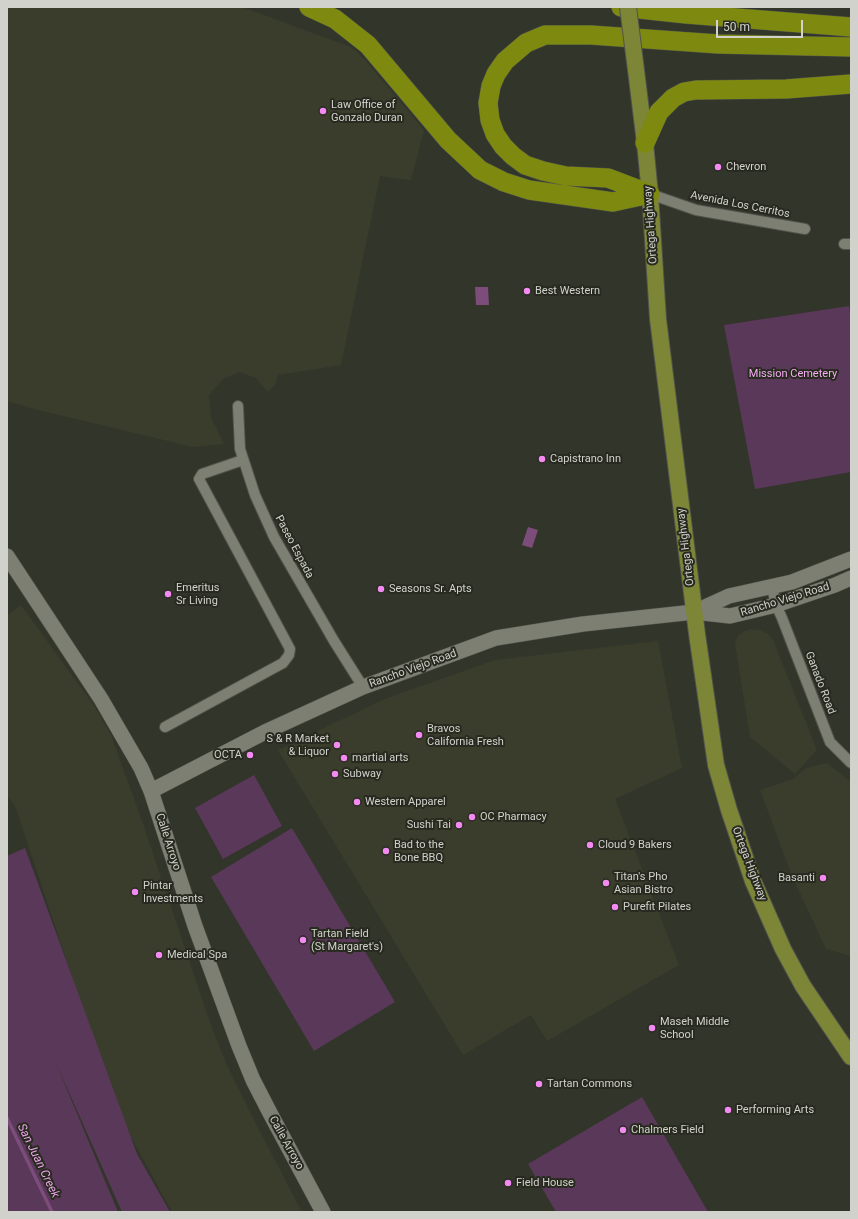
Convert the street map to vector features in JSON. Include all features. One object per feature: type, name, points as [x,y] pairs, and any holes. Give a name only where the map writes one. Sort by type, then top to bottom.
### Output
[{"type":"highway","points":[[309,7],[335,18],[368,45],[448,140],[480,170],[504,182],[529,190],[614,202],[650,194]]},
{"type":"highway","points":[[621,7],[851,28]]},
{"type":"highway","points":[[650,194],[608,178],[566,176],[543,171],[525,165],[503,146],[495,134],[490,120],[488,103],[491,86],[496,74],[505,61],[526,43],[545,35],[559,34],[718,44],[851,47]]},
{"type":"highway","points":[[645,143],[659,112],[672,98],[684,92],[696,90],[786,89],[851,84]]},
{"type":"main road","name":"Ortega Highway","points":[[628,7],[650,194],[658,319],[694,612],[716,765],[729,810],[753,881],[783,949],[803,986],[851,1057]]},
{"type":"main road","name":"Calle Arroyo","points":[[7,556],[101,699],[142,768],[151,790],[195,926],[239,1046],[267,1109],[323,1212]]},
{"type":"main road","name":"Rancho Viejo Road","points":[[694,612],[729,596],[792,582],[851,559]]},
{"type":"main road","name":"Rancho Viejo Road","points":[[151,790],[267,732],[363,687],[496,638],[583,624],[694,612],[730,616],[776,605],[851,578]]},
{"type":"street","name":"Avenida Los Cerritos","points":[[650,194],[679,205],[702,211],[805,229]]},
{"type":"street","name":"Paseo Espada","points":[[238,406],[240,449],[255,495],[274,537],[334,641],[363,687]]},
{"type":"street","points":[[165,727],[283,663],[289,655],[290,648],[199,479],[202,474],[244,460]]},
{"type":"street","name":"Ganado Road","points":[[772,587],[776,605],[830,742],[851,763]]},
{"type":"shaded area","points":[[7,7],[242,7],[351,47],[366,61],[424,130],[411,180],[380,176],[341,365],[278,375],[275,385],[268,392],[256,378],[240,372],[223,379],[209,395],[211,417],[224,444],[193,447],[34,409],[7,401]]},
{"type":"shaded area","points":[[475,287],[488,287],[489,305],[476,305]]},
{"type":"shaded area","points":[[528,527],[538,530],[532,548],[522,545]]},
{"type":"shaded area","points":[[21,605],[95,707],[111,735],[142,821],[213,1031],[228,1067],[254,1120],[302,1212],[172,1212],[131,1137],[114,1100],[95,1046],[15,806],[7,795],[7,615]]},
{"type":"shaded area","points":[[750,629],[760,630],[768,634],[773,640],[817,750],[795,774],[750,737],[735,644],[738,636]]},
{"type":"shaded area","points":[[658,641],[682,768],[615,799],[679,965],[547,1041],[531,1015],[463,1055],[278,750],[387,698],[495,660]]},
{"type":"shaded area","points":[[827,763],[851,782],[851,956],[826,949],[792,876],[760,790],[793,779],[806,768]]},
{"type":"green space","name":"Mission Cemetery","points":[[849,306],[851,319],[851,472],[755,489],[724,325]]},
{"type":"green space","points":[[254,775],[282,826],[223,859],[195,808]]},
{"type":"green space","name":"Tartan Field (St Margaret's)","points":[[292,828],[395,1002],[314,1051],[211,877]]},
{"type":"green space","points":[[25,848],[137,1154],[170,1212],[122,1212],[56,1063],[118,1212],[7,1212],[7,856]]},
{"type":"green space","name":"Chalmers Field","points":[[642,1097],[708,1212],[556,1212],[528,1164]]},
{"type":"waterway","name":"San Juan Creek","points":[[7,1118],[52,1212]]},
{"type":"place","name":"Law Office of Gonzalo Duran","points":[[323,111]]},
{"type":"place","name":"Chevron","points":[[718,167]]},
{"type":"place","name":"Best Western","points":[[527,291]]},
{"type":"place","name":"Capistrano Inn","points":[[542,459]]},
{"type":"place","name":"Seasons Sr. Apts","points":[[381,589]]},
{"type":"place","name":"Emeritus Sr Living","points":[[168,594]]},
{"type":"place","name":"Bravos California Fresh","points":[[419,735]]},
{"type":"place","name":"S & R Market & Liquor","points":[[337,745]]},
{"type":"place","name":"OCTA","points":[[250,755]]},
{"type":"place","name":"martial arts","points":[[344,758]]},
{"type":"place","name":"Subway","points":[[335,774]]},
{"type":"place","name":"Western Apparel","points":[[357,802]]},
{"type":"place","name":"OC Pharmacy","points":[[472,817]]},
{"type":"place","name":"Sushi Tai","points":[[459,825]]},
{"type":"place","name":"Cloud 9 Bakers","points":[[590,845]]},
{"type":"place","name":"Bad to the Bone BBQ","points":[[386,851]]},
{"type":"place","name":"Basanti","points":[[823,878]]},
{"type":"place","name":"Titan's Pho Asian Bistro","points":[[606,883]]},
{"type":"place","name":"Pintar Investments","points":[[135,892]]},
{"type":"place","name":"Purefit Pilates","points":[[615,907]]},
{"type":"place","name":"Tartan Field (St Margaret's)","points":[[303,940]]},
{"type":"place","name":"Medical Spa","points":[[159,955]]},
{"type":"place","name":"Maseh Middle School","points":[[652,1028]]},
{"type":"place","name":"Tartan Commons","points":[[539,1084]]},
{"type":"place","name":"Performing Arts","points":[[728,1110]]},
{"type":"place","name":"Chalmers Field","points":[[623,1130]]},
{"type":"place","name":"Field House","points":[[508,1183]]}]
